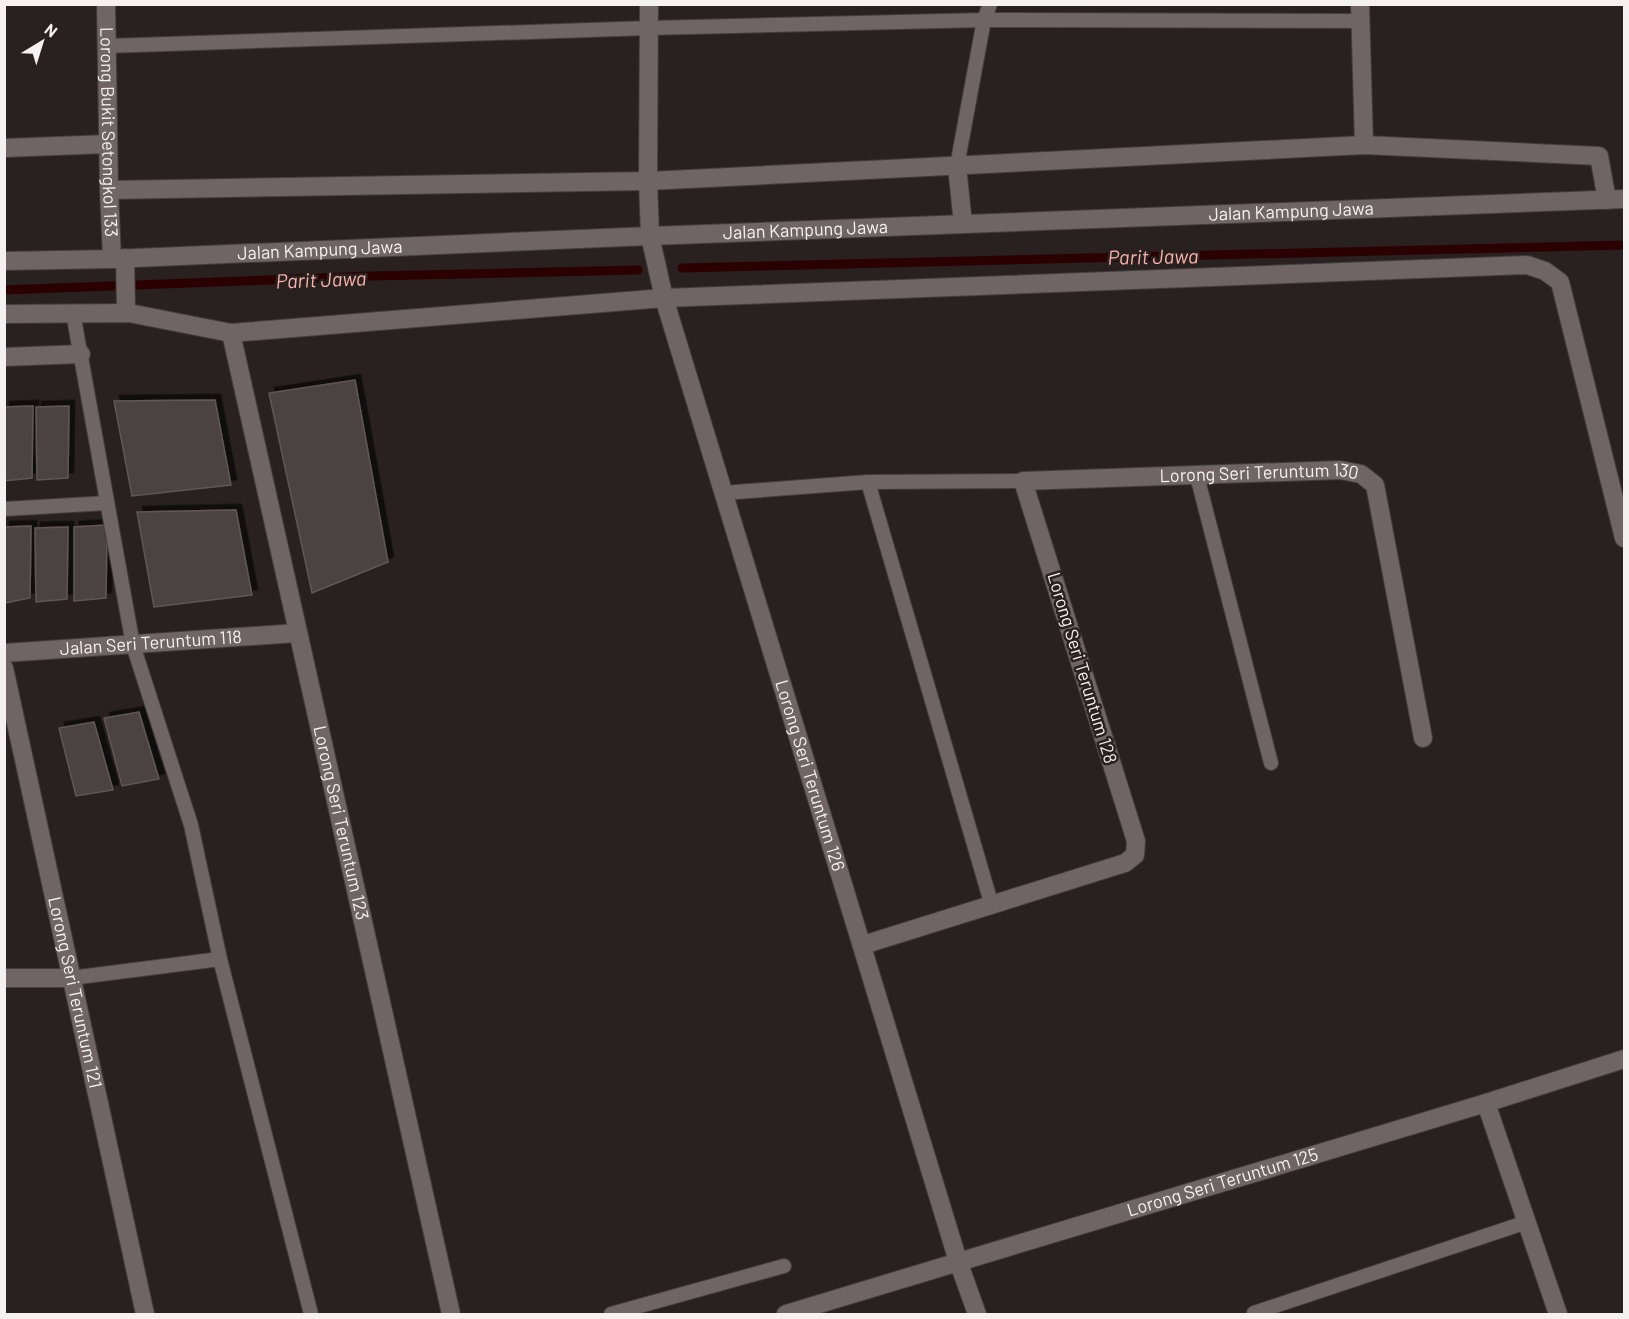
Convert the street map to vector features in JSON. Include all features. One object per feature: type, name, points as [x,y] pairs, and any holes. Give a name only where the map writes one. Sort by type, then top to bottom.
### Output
[{"type":"street","name":"Lorong Bukit Setongkol 133","points":[[106,4],[109,190],[128,310]]},
{"type":"street","name":"Lorong Seri Teruntum 126","points":[[648,4],[648,181],[652,243],[663,294],[958,1261],[977,1314]]},
{"type":"street","points":[[1360,13],[1364,145]]},
{"type":"street","points":[[4,148],[108,144]]},
{"type":"street","name":"Jalan Kampung Jawa","points":[[4,261],[121,262],[652,243],[963,224],[1616,200],[1599,156],[1364,145],[648,181],[109,190]]},
{"type":"street","points":[[957,166],[963,224]]},
{"type":"street","points":[[4,314],[128,310],[231,333],[663,294],[1527,265],[1545,271],[1560,282],[1624,538]]},
{"type":"street","name":"Lorong Seri Teruntum 123","points":[[231,333],[451,1314]]},
{"type":"street","points":[[4,357],[81,354]]},
{"type":"street","name":"Lorong Seri Teruntum 130","points":[[1023,481],[1340,470],[1362,474],[1376,485],[1423,738]]},
{"type":"street","name":"Lorong Seri Teruntum 128","points":[[992,906],[1125,863],[1136,855],[1136,841],[1023,481]]},
{"type":"street","name":"Jalan Seri Teruntum 118","points":[[4,653],[297,633]]},
{"type":"street","name":"Lorong Seri Teruntum 121","points":[[4,669],[145,1314]]},
{"type":"street","points":[[863,945],[992,906]]},
{"type":"street","points":[[4,978],[71,978]]},
{"type":"street","name":"Lorong Seri Teruntum 125","points":[[786,1314],[1486,1103],[1624,1059]]},
{"type":"street","points":[[1486,1103],[1558,1314]]},
{"type":"lane","points":[[957,166],[984,20],[990,4]]},
{"type":"lane","points":[[107,46],[649,28],[1360,13]]},
{"type":"lane","points":[[73,313],[133,645],[191,825],[220,959],[311,1314]]},
{"type":"lane","points":[[1197,476],[1271,763]]},
{"type":"lane","points":[[723,493],[867,482],[1023,481]]},
{"type":"lane","points":[[867,482],[992,906]]},
{"type":"lane","points":[[4,509],[107,503]]},
{"type":"lane","points":[[71,978],[220,959]]},
{"type":"lane","points":[[1254,1313],[1527,1222]]},
{"type":"lane","points":[[611,1314],[784,1266]]},
{"type":"building","points":[[355,380],[388,562],[312,593],[269,393]]},
{"type":"building","points":[[215,400],[231,485],[132,496],[114,401]]},
{"type":"building","points":[[33,406],[32,478],[4,481],[4,407]]},
{"type":"building","points":[[69,406],[68,478],[37,480],[36,407]]},
{"type":"building","points":[[236,510],[252,595],[154,607],[137,512]]},
{"type":"building","points":[[107,525],[106,598],[74,601],[74,527]]},
{"type":"building","points":[[31,526],[30,598],[5,603],[4,527]]},
{"type":"building","points":[[68,527],[67,599],[36,602],[35,528]]},
{"type":"building","points":[[139,712],[159,779],[122,786],[104,718]]},
{"type":"building","points":[[94,722],[113,790],[76,796],[59,728]]},
{"type":"waterway","name":"Parit Jawa","points":[[682,268],[1624,245]]},
{"type":"waterway","name":"Parit Jawa","points":[[4,290],[371,276],[638,270]]}]
